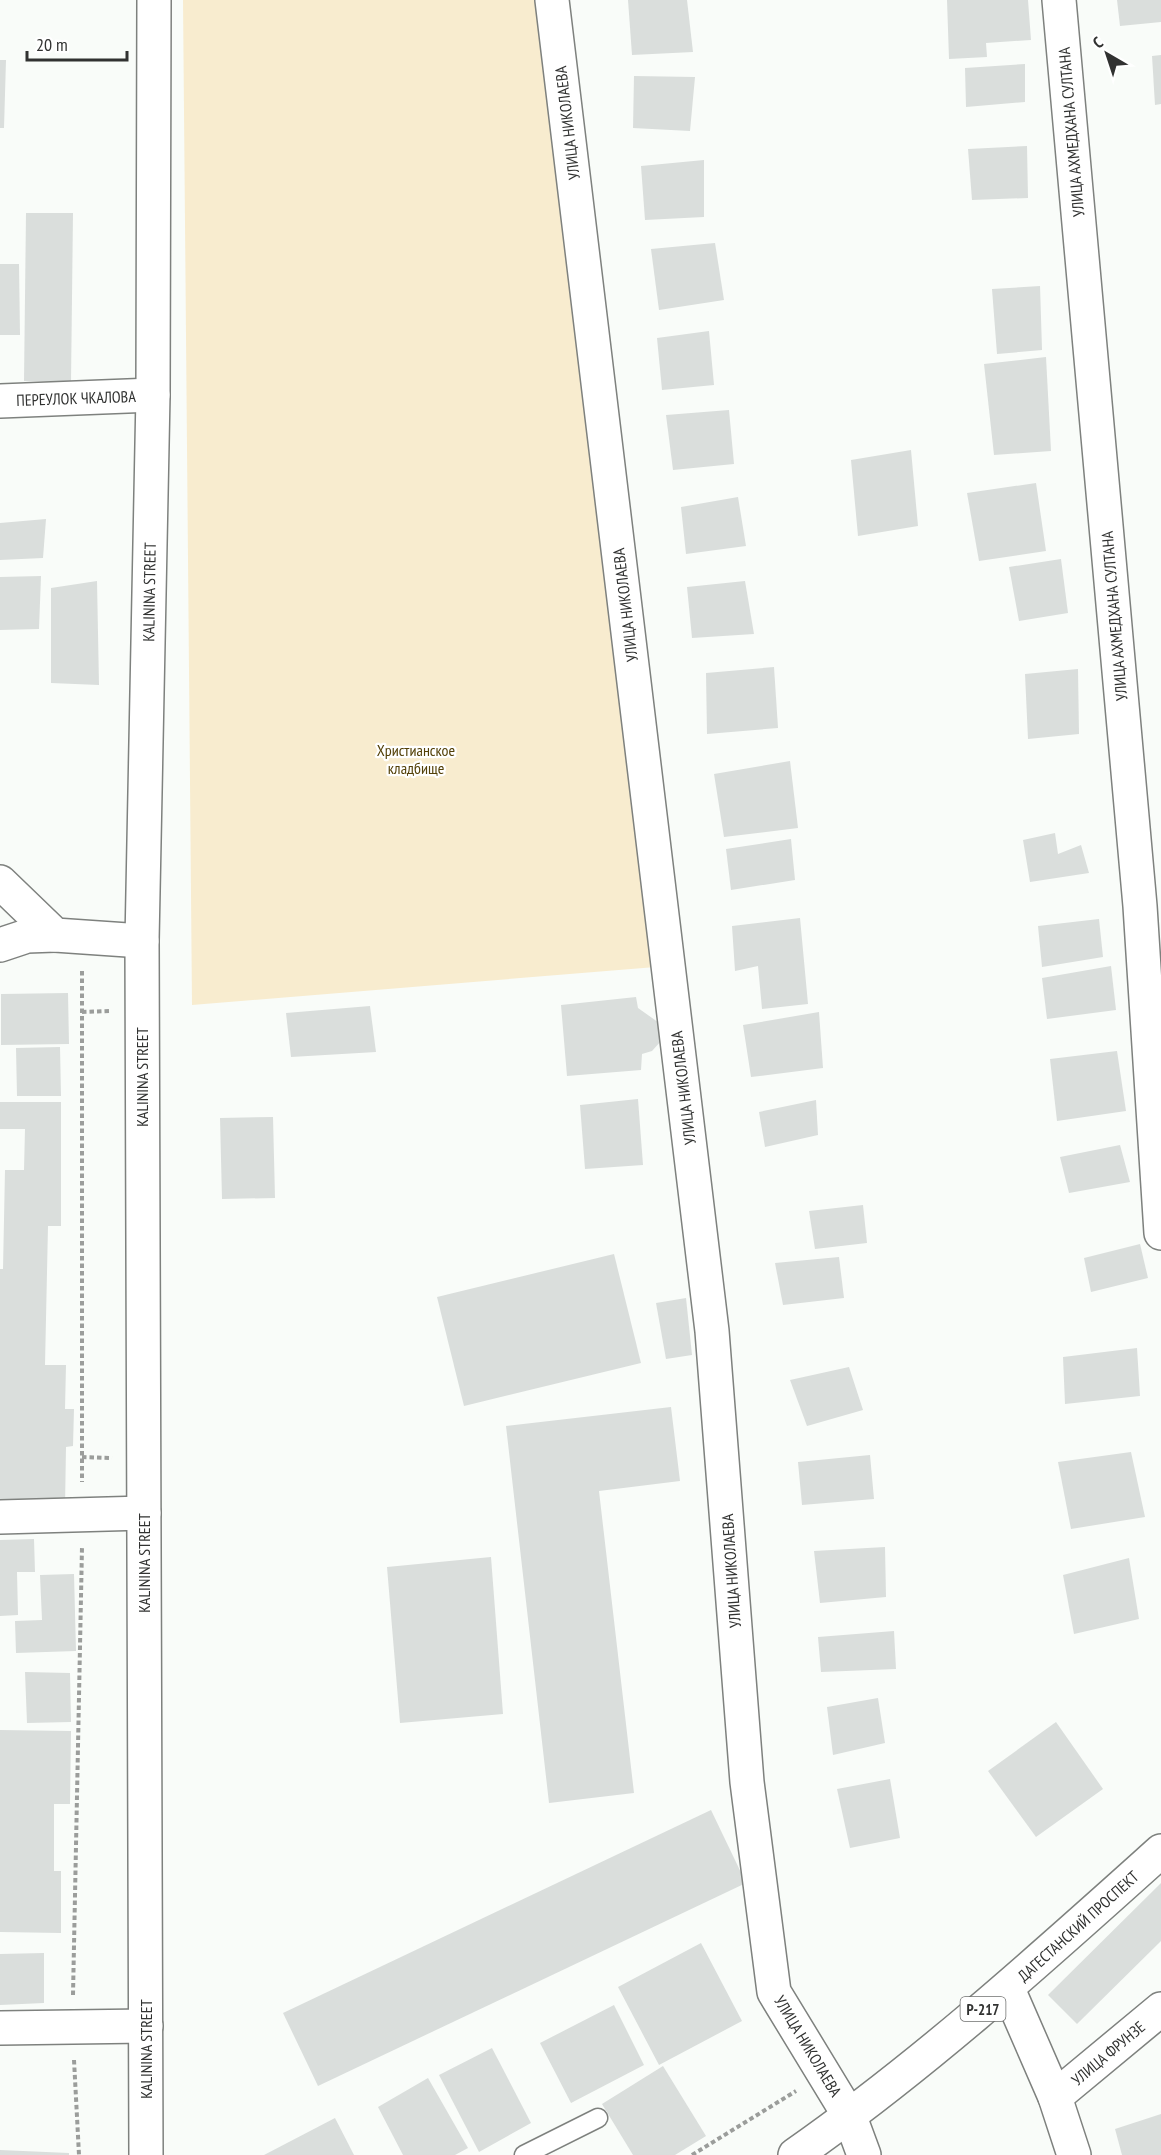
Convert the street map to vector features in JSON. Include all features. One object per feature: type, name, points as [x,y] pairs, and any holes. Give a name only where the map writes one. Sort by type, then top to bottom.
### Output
[{"type":"main road","name":"KALININA STREET","points":[[146,2155],[142,941],[153,395],[154,0]]},
{"type":"main road","name":"УЛИЦА НИКОЛАЕВА","points":[[552,0],[712,1331],[747,1782],[774,1992],[850,2116],[864,2155]]},
{"type":"main road","name":"УЛИЦА АХМЕДХАНА СУЛТАНА","points":[[1059,0],[1140,906],[1161,1233]]},
{"type":"main road","name":"ПЕРЕУЛОК ЧКАЛОВА","points":[[0,401],[153,395]]},
{"type":"main road","points":[[0,882],[55,935]]},
{"type":"main road","points":[[0,945],[27,936],[55,935],[142,941]]},
{"type":"main road","points":[[0,1517],[144,1513]]},
{"type":"main road","name":"ДАГЕСТАНСКИЙ ПРОСПЕКТ","points":[[795,2155],[850,2116],[1008,1989],[1161,1851]]},
{"type":"main road","points":[[1008,1989],[1055,2097],[1074,2155]]},
{"type":"main road","name":"УЛИЦА ФРУНЗЕ","points":[[1055,2097],[1161,2008]]},
{"type":"main road","points":[[0,2028],[146,2026]]},
{"type":"lane","points":[[524,2155],[598,2118]]},
{"type":"path","points":[[692,2155],[824,2074]]},
{"type":"green space","name":"Христианское кладбище","points":[[183,0],[552,0],[668,966],[192,1005]]},
{"type":"building","points":[[628,0],[687,0],[693,52],[632,55]]},
{"type":"building","points":[[947,0],[1028,0],[1031,40],[986,43],[987,57],[949,59]]},
{"type":"building","points":[[1117,0],[1161,0],[1161,22],[1120,26]]},
{"type":"building","points":[[1161,55],[1161,104],[1155,105],[1152,56]]},
{"type":"building","points":[[0,60],[6,60],[4,128],[0,128]]},
{"type":"building","points":[[1025,64],[1025,102],[966,107],[965,68]]},
{"type":"building","points":[[634,76],[695,77],[690,131],[633,128]]},
{"type":"building","points":[[1027,146],[1028,198],[972,200],[968,149]]},
{"type":"building","points":[[704,160],[704,217],[645,220],[641,166]]},
{"type":"building","points":[[26,213],[73,213],[71,382],[24,381]]},
{"type":"building","points":[[715,243],[724,300],[659,310],[651,249]]},
{"type":"building","points":[[0,264],[19,264],[20,335],[0,335]]},
{"type":"building","points":[[1040,286],[1042,350],[997,354],[992,289]]},
{"type":"building","points":[[709,331],[714,385],[662,390],[657,338]]},
{"type":"building","points":[[1046,357],[1051,451],[994,455],[984,364]]},
{"type":"building","points":[[729,410],[734,464],[673,470],[666,415]]},
{"type":"building","points":[[911,450],[918,526],[858,536],[851,460]]},
{"type":"building","points":[[1036,483],[1046,551],[979,561],[967,493]]},
{"type":"building","points":[[738,497],[746,546],[686,554],[681,507]]},
{"type":"building","points":[[46,519],[43,558],[0,560],[0,523]]},
{"type":"building","points":[[1061,559],[1068,613],[1019,621],[1009,567]]},
{"type":"building","points":[[41,576],[39,629],[0,630],[0,577]]},
{"type":"building","points":[[97,581],[99,685],[51,683],[51,588]]},
{"type":"building","points":[[745,581],[754,634],[692,638],[687,587]]},
{"type":"building","points":[[774,667],[778,728],[707,734],[706,673]]},
{"type":"building","points":[[1078,669],[1079,734],[1028,739],[1025,674]]},
{"type":"building","points":[[790,761],[798,828],[724,837],[714,774]]},
{"type":"building","points":[[1055,833],[1058,854],[1081,845],[1089,873],[1030,882],[1023,840]]},
{"type":"building","points":[[791,839],[795,880],[731,890],[726,849]]},
{"type":"building","points":[[800,918],[808,1004],[762,1009],[758,966],[735,971],[732,926]]},
{"type":"building","points":[[1099,919],[1103,957],[1042,967],[1038,926]]},
{"type":"building","points":[[1111,966],[1116,1010],[1047,1019],[1042,978]]},
{"type":"building","points":[[68,993],[69,1044],[1,1045],[1,994]]},
{"type":"building","points":[[636,997],[638,1008],[662,1025],[661,1041],[652,1051],[642,1054],[641,1070],[567,1076],[561,1005]]},
{"type":"building","points":[[370,1006],[376,1052],[291,1057],[286,1013]]},
{"type":"building","points":[[819,1012],[823,1068],[751,1077],[743,1025]]},
{"type":"building","points":[[60,1047],[61,1096],[17,1096],[16,1048]]},
{"type":"building","points":[[1117,1051],[1126,1111],[1057,1121],[1050,1059]]},
{"type":"building","points":[[638,1099],[643,1165],[585,1169],[580,1105]]},
{"type":"building","points":[[816,1100],[818,1135],[765,1147],[759,1112]]},
{"type":"building","points":[[0,1102],[61,1102],[61,1226],[48,1226],[45,1365],[66,1365],[65,1409],[74,1409],[73,1446],[66,1447],[65,1507],[0,1506],[0,1269],[3,1269],[5,1170],[24,1170],[25,1129],[0,1129]]},
{"type":"building","points":[[273,1117],[275,1198],[222,1199],[220,1118]]},
{"type":"building","points":[[1120,1145],[1130,1182],[1069,1193],[1060,1157]]},
{"type":"building","points":[[863,1205],[867,1243],[815,1249],[809,1211]]},
{"type":"building","points":[[1140,1244],[1148,1278],[1091,1292],[1084,1258]]},
{"type":"building","points":[[614,1254],[641,1363],[464,1406],[437,1297]]},
{"type":"building","points":[[839,1257],[844,1298],[783,1305],[775,1263]]},
{"type":"building","points":[[686,1298],[692,1355],[666,1359],[656,1303]]},
{"type":"building","points":[[1137,1348],[1140,1396],[1065,1404],[1063,1357]]},
{"type":"building","points":[[849,1367],[863,1410],[807,1426],[790,1380]]},
{"type":"building","points":[[671,1407],[680,1481],[599,1491],[634,1793],[549,1803],[506,1426]]},
{"type":"building","points":[[1131,1452],[1145,1517],[1071,1529],[1058,1462]]},
{"type":"building","points":[[870,1455],[874,1499],[802,1505],[798,1462]]},
{"type":"building","points":[[34,1539],[35,1572],[17,1572],[18,1615],[0,1616],[0,1540]]},
{"type":"building","points":[[885,1547],[886,1597],[820,1603],[814,1551]]},
{"type":"building","points":[[491,1557],[503,1714],[400,1723],[387,1567]]},
{"type":"building","points":[[1129,1558],[1139,1619],[1074,1634],[1063,1575]]},
{"type":"building","points":[[74,1574],[76,1651],[16,1653],[15,1621],[42,1620],[40,1575]]},
{"type":"building","points":[[894,1631],[896,1669],[821,1672],[818,1637]]},
{"type":"building","points":[[25,1672],[70,1673],[71,1722],[27,1723]]},
{"type":"building","points":[[878,1698],[885,1743],[833,1755],[827,1707]]},
{"type":"building","points":[[1056,1722],[1103,1789],[1036,1837],[988,1771]]},
{"type":"building","points":[[0,1730],[71,1731],[70,1804],[54,1804],[54,1871],[61,1871],[61,1933],[0,1932]]},
{"type":"building","points":[[890,1779],[900,1838],[850,1848],[837,1789]]},
{"type":"building","points":[[711,1810],[746,1883],[318,2086],[283,2013]]},
{"type":"building","points":[[1161,1883],[1161,1941],[1077,2024],[1048,1995]]},
{"type":"building","points":[[701,1943],[742,2021],[659,2065],[618,1987]]},
{"type":"building","points":[[44,1953],[44,2003],[0,2005],[0,1954]]},
{"type":"building","points":[[614,2005],[644,2065],[571,2103],[540,2043]]},
{"type":"building","points":[[492,2048],[531,2123],[479,2152],[439,2075]]},
{"type":"building","points":[[663,2066],[706,2136],[675,2155],[633,2155],[602,2104]]},
{"type":"building","points":[[428,2078],[468,2148],[455,2155],[403,2155],[378,2107]]},
{"type":"building","points":[[1161,2114],[1161,2155],[1122,2155],[1115,2129]]},
{"type":"building","points":[[335,2118],[354,2155],[264,2155]]},
{"type":"building","points":[[0,2150],[69,2153],[69,2155],[0,2155]]}]
